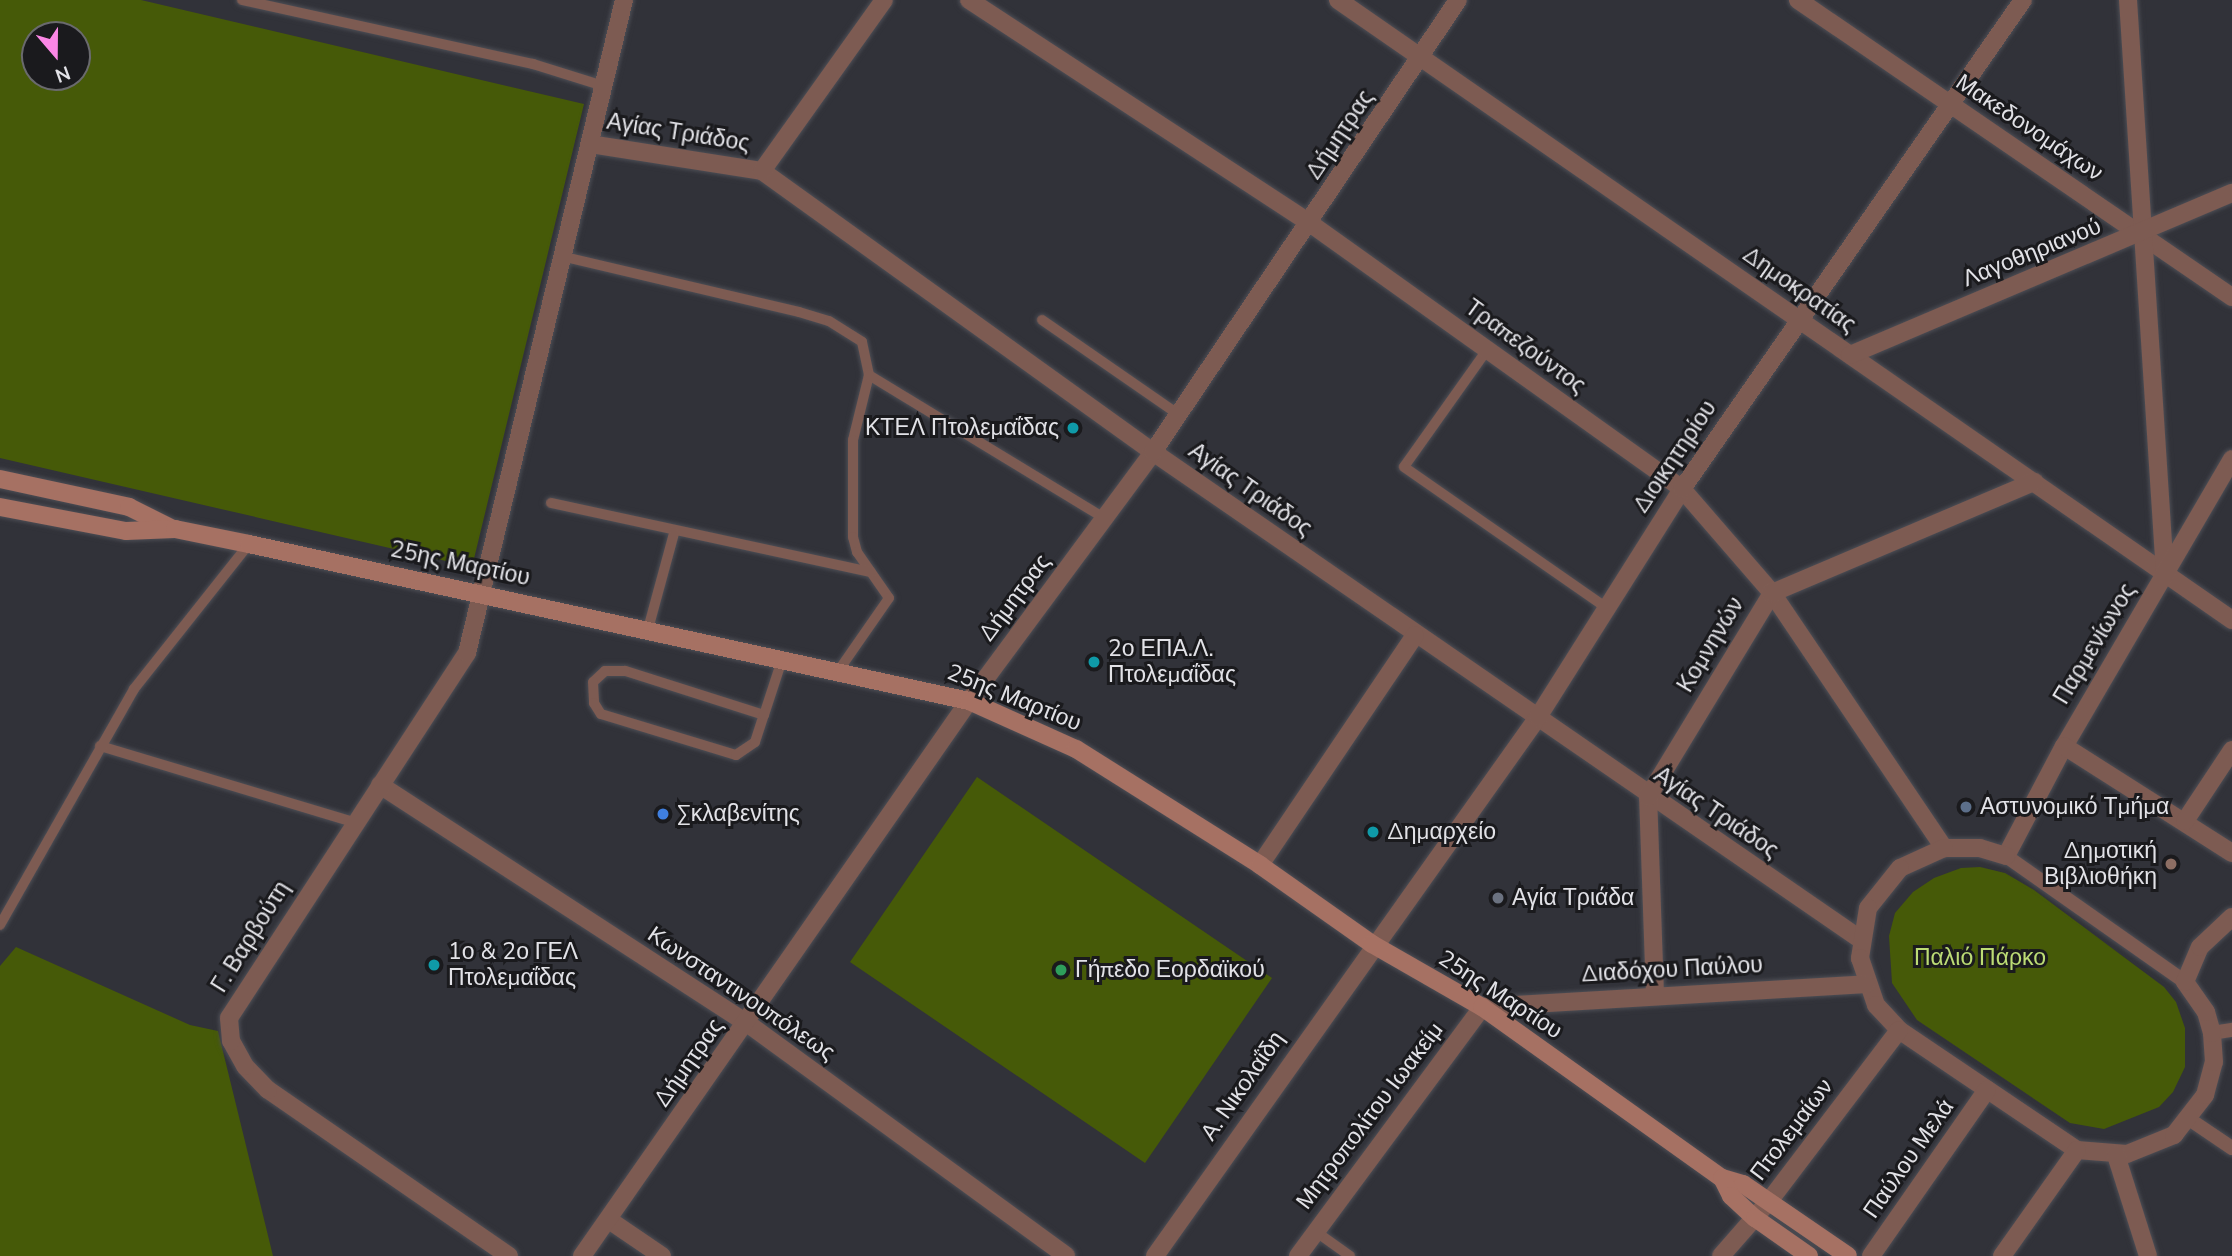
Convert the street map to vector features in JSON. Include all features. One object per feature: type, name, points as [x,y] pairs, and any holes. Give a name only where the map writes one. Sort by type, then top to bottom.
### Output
[{"type":"main road","points":[[0,479],[129,507],[175,529]]},
{"type":"main road","points":[[0,507],[126,531],[175,529]]},
{"type":"main road","name":"25ης Μαρτίου","points":[[175,529],[783,657],[969,701],[1076,749],[1259,864],[1372,944],[1482,1007],[1722,1178],[1743,1184],[1770,1200],[1848,1256]]},
{"type":"main road","name":"25ης Μαρτίου","points":[[1722,1178],[1731,1196],[1755,1218],[1809,1256]]},
{"type":"street","name":"Γ. Βαρβούτη","points":[[509,1256],[268,1090],[245,1066],[231,1041],[229,1018],[240,995],[467,653],[484,595],[624,0]]},
{"type":"street","points":[[762,171],[884,0]]},
{"type":"street","name":"Τραπεζούντος","points":[[969,0],[1311,224],[1682,489],[1772,593],[1944,848]]},
{"type":"street","name":"Δημοκρατίας","points":[[1338,0],[2232,620]]},
{"type":"street","name":"Δήμητρας","points":[[582,1256],[969,701],[1179,415],[1311,224],[1458,0]]},
{"type":"street","name":"Μακεδονομάχων","points":[[1798,0],[2232,297]]},
{"type":"street","name":"Διοικητηρίου","points":[[1372,944],[1538,717],[1682,489],[1948,103],[2023,0]]},
{"type":"street","points":[[2129,0],[2141,235],[2165,573]]},
{"type":"street","name":"Αγίας Τριάδος","points":[[590,144],[762,171],[1153,452],[1415,635],[1538,717],[1648,797],[1860,939]]},
{"type":"street","name":"Λαγοθηριανού","points":[[1850,355],[2141,235],[2232,193]]},
{"type":"street","name":"Παρμενίωνος","points":[[2006,856],[2064,746],[2232,459]]},
{"type":"street","name":"Κομνηνών","points":[[1648,797],[1772,593],[2034,482]]},
{"type":"street","points":[[1259,864],[1415,635]]},
{"type":"street","points":[[2064,746],[2232,853]]},
{"type":"street","points":[[2185,821],[2232,750]]},
{"type":"street","name":"Κωνσταντινουπόλεως","points":[[380,785],[747,1023],[1066,1256]]},
{"type":"street","points":[[1648,797],[1655,995]]},
{"type":"street","points":[[1944,848],[1980,848],[2006,856],[2185,982],[2206,1012],[2212,1033],[2211,1079],[2189,1119],[2159,1144],[2116,1155],[2077,1150],[1899,1030],[1876,1005],[1866,984],[1860,939],[1868,908],[1886,880],[1913,859],[1944,848]]},
{"type":"street","points":[[2185,982],[2200,947],[2232,917]]},
{"type":"street","name":"Α. Νικολαΐδη","points":[[1155,1256],[1372,944]]},
{"type":"street","name":"Διαδόχου Παύλου","points":[[1482,1007],[1866,984]]},
{"type":"street","name":"Μητροπολίτου Ιωακείμ","points":[[1298,1256],[1482,1007]]},
{"type":"street","name":"Πτολεμαίων","points":[[1721,1256],[1770,1200],[1899,1030]]},
{"type":"street","points":[[2212,1033],[2232,1030]]},
{"type":"street","name":"Παύλου Μελά","points":[[1871,1256],[1987,1090]]},
{"type":"street","points":[[2189,1119],[2232,1148]]},
{"type":"street","points":[[2002,1256],[2077,1150]]},
{"type":"street","points":[[2116,1155],[2148,1256]]},
{"type":"street","points":[[609,1220],[662,1256]]},
{"type":"lane","points":[[242,0],[533,64],[603,86]]},
{"type":"lane","points":[[565,257],[829,321],[862,342],[869,375],[853,440],[853,537],[871,572],[887,590],[889,604],[839,670]]},
{"type":"lane","points":[[1042,320],[1179,415]]},
{"type":"lane","points":[[1486,350],[1404,467],[1606,608]]},
{"type":"lane","points":[[869,375],[1104,518]]},
{"type":"lane","points":[[551,503],[674,533],[871,572]]},
{"type":"lane","points":[[648,629],[674,533]]},
{"type":"lane","points":[[0,925],[134,689],[249,544]]},
{"type":"lane","points":[[764,715],[617,670],[605,671],[593,682],[594,703],[601,714],[722,754],[748,749],[764,715],[783,657]]},
{"type":"lane","points":[[100,746],[354,822]]},
{"type":"lane","points":[[1315,1231],[1350,1256]]},
{"type":"green space","points":[[0,0],[141,0],[584,104],[472,567],[0,458]]},
{"type":"green space","name":"Γήπεδο Εορδαϊκού","points":[[977,777],[1272,978],[1145,1163],[850,962]]},
{"type":"green space","name":"Παλιό Πάρκο","points":[[1980,867],[2005,873],[2034,890],[2164,987],[2176,1002],[2185,1028],[2185,1067],[2173,1092],[2159,1107],[2104,1129],[2070,1123],[1917,1020],[1892,983],[1889,936],[1895,913],[1913,892],[1934,878],[1961,868]]},
{"type":"green space","points":[[16,947],[190,1025],[218,1031],[273,1256],[0,1256],[0,966]]},
{"type":"place","name":"ΚΤΕΛ Πτολεμαΐδας","points":[[1073,428]]},
{"type":"place","name":"2ο ΕΠΑ.Λ. Πτολεμαΐδας","points":[[1094,662]]},
{"type":"place","name":"Αστυνομικό Τμήμα","points":[[1966,807]]},
{"type":"place","name":"Σκλαβενίτης","points":[[663,814]]},
{"type":"place","name":"Δημαρχείο","points":[[1373,832]]},
{"type":"place","name":"Δημοτική Βιβλιοθήκη","points":[[2171,864]]},
{"type":"place","name":"Αγία Τριάδα","points":[[1498,898]]},
{"type":"place","name":"1ο & 2ο ΓΕΛ Πτολεμαΐδας","points":[[434,965]]},
{"type":"place","name":"Γήπεδο Εορδαϊκού","points":[[1061,970]]}]
